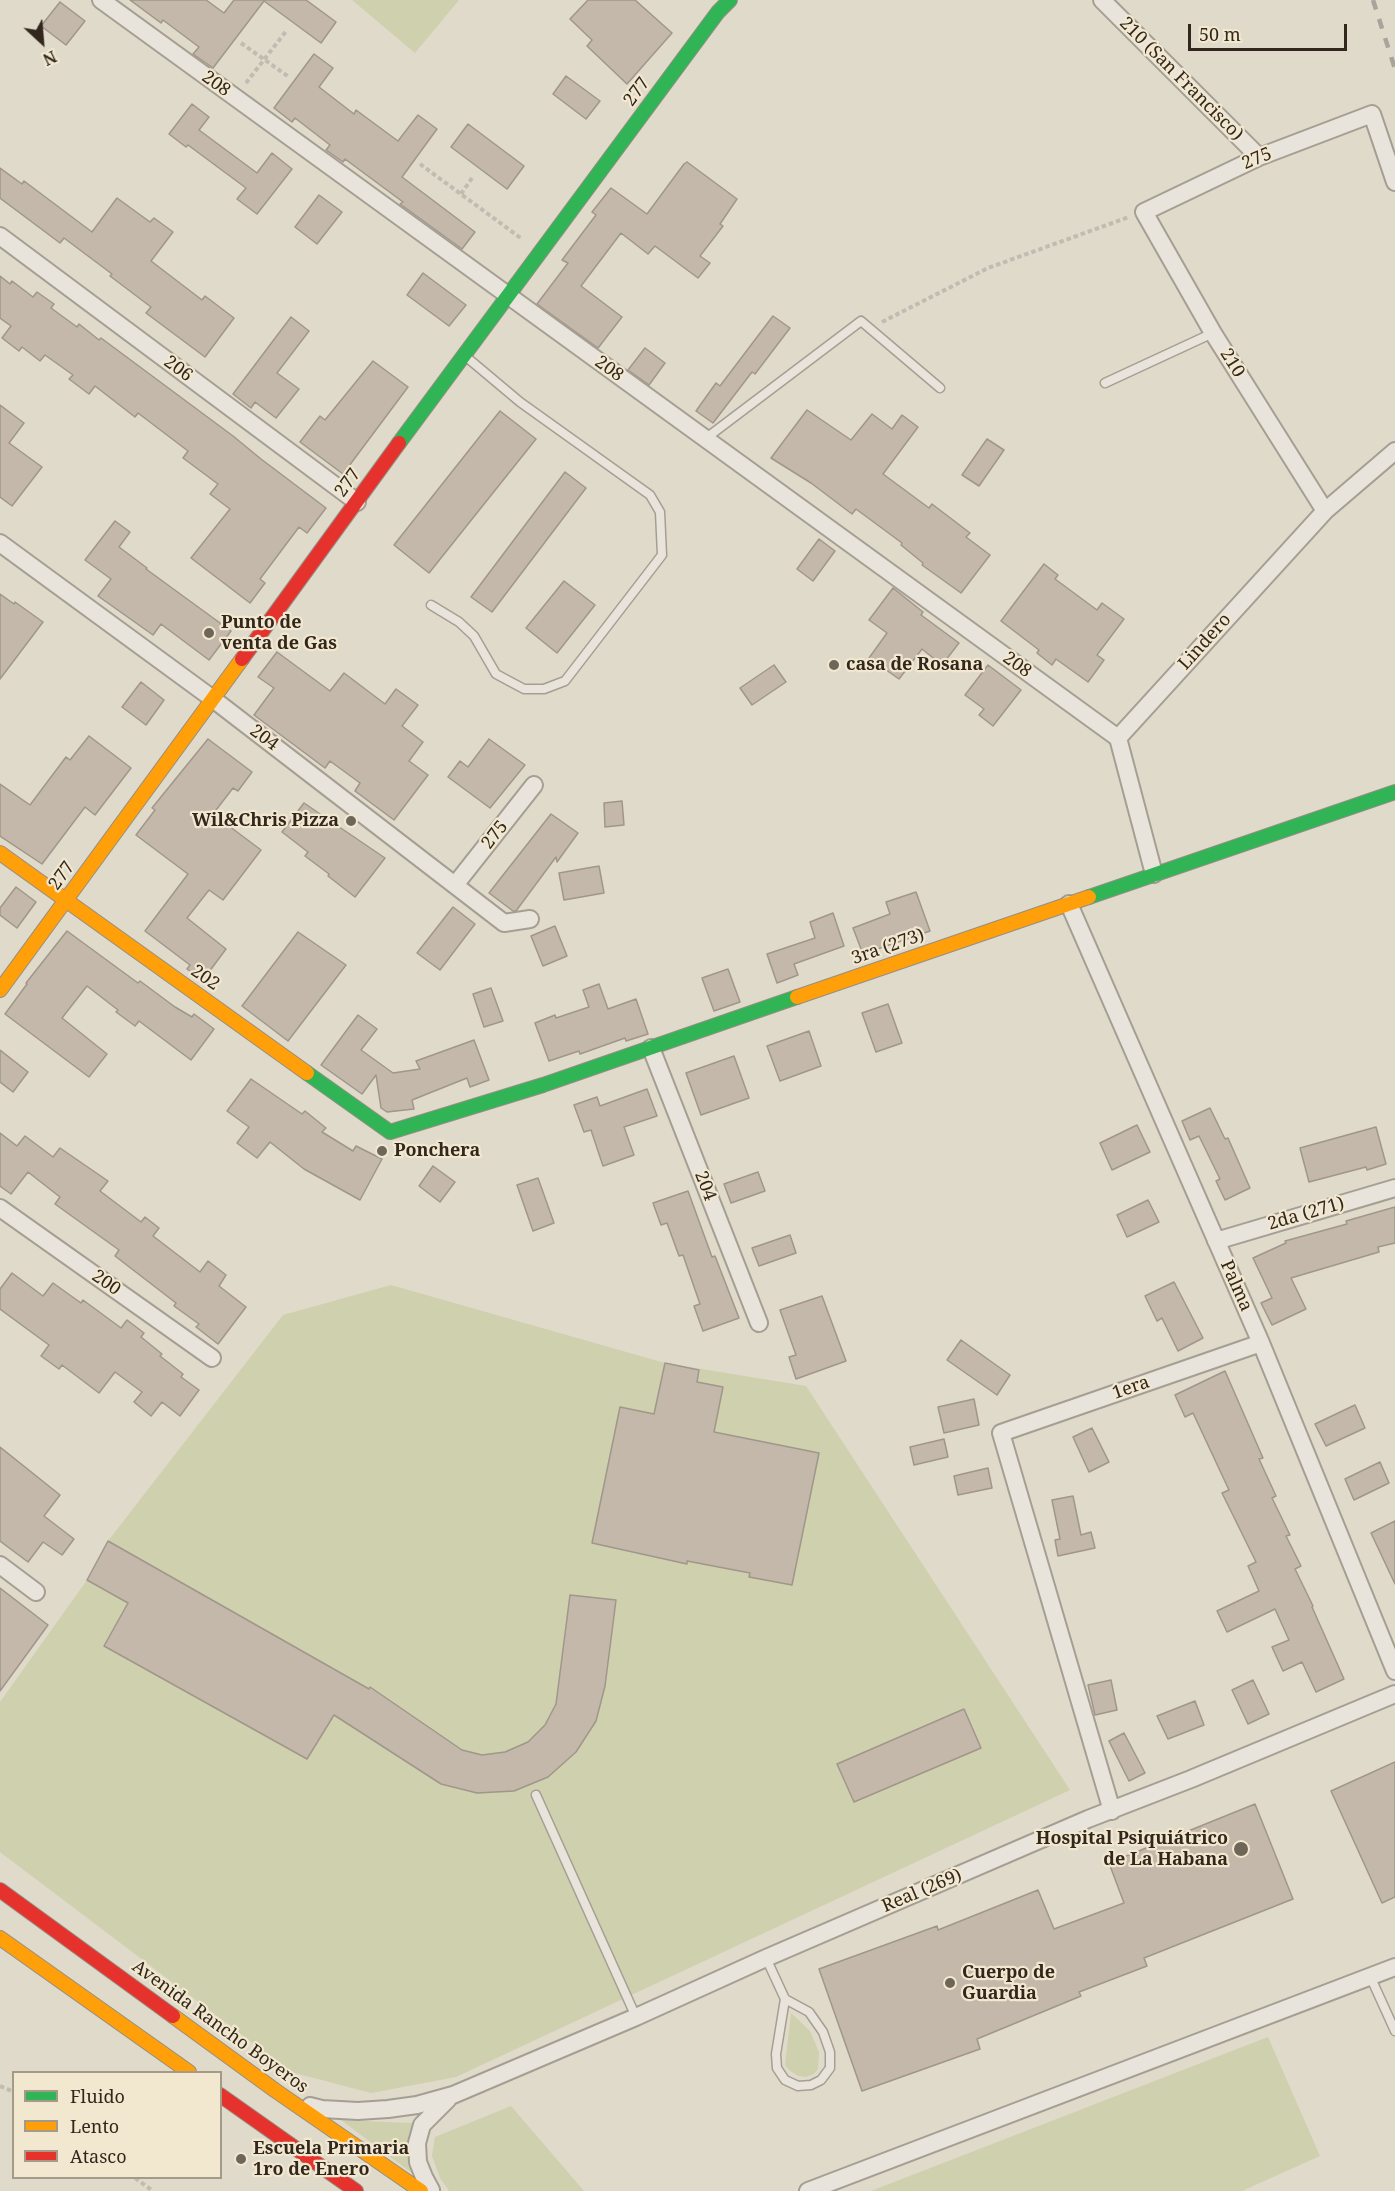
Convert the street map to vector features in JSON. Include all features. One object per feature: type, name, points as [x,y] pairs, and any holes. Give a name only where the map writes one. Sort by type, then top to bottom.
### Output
[{"type":"main road","name":"277","points":[[0,990],[507,296],[718,12],[730,0]]},
{"type":"main road","name":"3ra (273)","points":[[390,1131],[543,1085],[1395,792]]},
{"type":"main road","name":"202","points":[[0,853],[390,1131]]},
{"type":"main road","name":"Avenida Rancho Boyeros","points":[[0,1890],[276,2091],[421,2191]]},
{"type":"main road","points":[[0,1938],[186,2071]]},
{"type":"main road","points":[[222,2096],[356,2191]]},
{"type":"street","name":"208","points":[[101,0],[1118,738]]},
{"type":"street","name":"210 (San Francisco)","points":[[1102,0],[1259,157]]},
{"type":"street","name":"275","points":[[1144,212],[1259,157],[1372,114],[1395,182]]},
{"type":"street","name":"210","points":[[1144,212],[1213,333],[1325,511]]},
{"type":"street","name":"206","points":[[0,236],[357,502]]},
{"type":"street","name":"Lindero","points":[[1118,738],[1325,511],[1395,451]]},
{"type":"street","name":"204","points":[[0,543],[213,699],[504,923],[530,919]]},
{"type":"street","points":[[1118,738],[1154,874]]},
{"type":"street","name":"275","points":[[455,885],[534,785]]},
{"type":"street","name":"Palma","points":[[1069,904],[1261,1343],[1395,1671]]},
{"type":"street","name":"204","points":[[651,1048],[759,1323]]},
{"type":"street","name":"2da (271)","points":[[1216,1241],[1395,1188]]},
{"type":"street","name":"200","points":[[0,1208],[212,1358]]},
{"type":"street","name":"1era","points":[[1112,1811],[1001,1433],[1261,1343]]},
{"type":"street","points":[[0,1565],[36,1592]]},
{"type":"street","name":"Real (269)","points":[[276,2091],[304,2104],[322,2109],[358,2111],[417,2105],[453,2095],[636,2017],[766,1958],[1395,1694]]},
{"type":"street","points":[[808,2191],[1395,1967]]},
{"type":"street","name":"Real (269)","points":[[432,2191],[423,2177],[418,2162],[417,2143],[422,2125],[453,2095]]},
{"type":"lane","points":[[705,439],[861,321],[940,388]]},
{"type":"lane","points":[[1106,383],[1213,333]]},
{"type":"lane","points":[[431,605],[459,622],[474,636],[496,674],[524,689],[544,690],[565,681],[662,555],[660,512],[650,495],[520,402],[464,355]]},
{"type":"lane","points":[[537,1795],[636,2017]]},
{"type":"lane","points":[[766,1958],[785,1999],[776,2054],[777,2068],[785,2080],[798,2086],[812,2085],[821,2080],[830,2068],[830,2052],[823,2032],[808,2012],[785,1999]]},
{"type":"lane","points":[[1370,1976],[1395,2031]]},
{"type":"path","points":[[235,98],[287,30]]},
{"type":"path","points":[[241,43],[289,77]]},
{"type":"path","points":[[420,164],[540,252]]},
{"type":"path","points":[[461,194],[472,178]]},
{"type":"path","points":[[870,328],[988,268],[1144,212]]},
{"type":"path","points":[[136,2179],[153,2191]]},
{"type":"green space","points":[[352,0],[459,0],[415,53]]},
{"type":"green space","points":[[391,1285],[665,1363],[806,1386],[1070,1790],[456,2077],[371,2093],[291,2072],[0,1852],[0,1702],[87,1580],[108,1541],[283,1315]]},
{"type":"green space","points":[[791,2013],[810,2031],[819,2052],[818,2069],[814,2074],[806,2077],[798,2076],[785,2065]]},
{"type":"green space","points":[[1268,2037],[1320,2156],[1242,2191],[871,2191]]},
{"type":"green space","points":[[511,2106],[584,2191],[449,2191],[440,2178],[432,2156],[435,2137]]},
{"type":"green space","points":[[341,2120],[412,2123],[409,2149],[416,2176]]},
{"type":"building","points":[[130,0],[206,0],[224,13],[234,0],[306,0],[336,22],[321,43],[264,1],[213,68],[193,54],[199,47],[163,20],[161,23]]},
{"type":"building","points":[[588,0],[635,0],[672,33],[627,84],[587,46],[592,40],[570,19]]},
{"type":"building","points":[[60,2],[85,21],[66,45],[41,26]]},
{"type":"building","points":[[314,54],[333,68],[319,87],[354,114],[356,110],[398,141],[418,115],[437,129],[402,177],[475,232],[462,249],[400,204],[403,202],[345,159],[343,162],[326,150],[330,145],[295,118],[292,122],[274,108]]},
{"type":"building","points":[[566,76],[600,101],[586,119],[553,94]]},
{"type":"building","points":[[192,104],[209,117],[199,130],[257,173],[272,153],[292,169],[257,214],[237,199],[246,188],[188,145],[186,147],[169,134]]},
{"type":"building","points":[[468,124],[524,166],[507,189],[451,147]]},
{"type":"building","points":[[687,162],[737,199],[720,224],[723,226],[700,256],[710,263],[698,278],[655,246],[648,254],[621,233],[581,286],[622,317],[598,348],[537,304],[568,263],[562,260],[596,215],[592,212],[611,188],[647,214]]},
{"type":"building","points":[[0,168],[22,184],[24,181],[92,232],[117,198],[150,222],[154,218],[173,232],[151,261],[202,300],[205,296],[234,318],[205,357],[146,313],[151,307],[110,276],[112,274],[64,238],[60,243],[0,198]]},
{"type":"building","points":[[319,195],[342,212],[317,244],[295,227]]},
{"type":"building","points":[[423,273],[466,305],[449,326],[407,295]]},
{"type":"building","points":[[0,276],[10,284],[12,281],[33,297],[37,292],[54,304],[51,308],[77,327],[79,324],[99,340],[101,338],[326,508],[307,533],[299,527],[260,579],[265,583],[250,603],[191,558],[230,509],[210,494],[218,484],[183,458],[188,451],[138,413],[135,417],[95,386],[89,394],[69,379],[73,375],[45,355],[40,361],[22,347],[19,351],[2,338],[11,326],[0,318]]},
{"type":"building","points":[[773,316],[790,328],[755,374],[752,372],[713,423],[696,411],[716,383],[720,386]]},
{"type":"building","points":[[291,317],[309,331],[277,373],[299,389],[276,418],[255,402],[251,408],[233,394]]},
{"type":"building","points":[[645,348],[665,363],[649,385],[628,370]]},
{"type":"building","points":[[373,361],[408,387],[343,474],[300,442],[320,416],[325,420]]},
{"type":"building","points":[[0,405],[24,423],[9,443],[42,467],[12,506],[0,497]]},
{"type":"building","points":[[807,410],[851,440],[872,414],[892,429],[902,415],[918,427],[883,474],[929,508],[932,504],[970,533],[966,537],[990,555],[961,593],[922,565],[923,563],[901,545],[902,543],[856,509],[852,514],[811,483],[771,458]]},
{"type":"building","points":[[500,411],[536,439],[429,573],[394,545]]},
{"type":"building","points":[[987,439],[1004,450],[979,486],[962,475]]},
{"type":"building","points":[[565,472],[586,488],[492,612],[471,597]]},
{"type":"building","points":[[115,521],[130,532],[119,547],[231,631],[209,660],[161,624],[153,635],[98,596],[111,579],[85,560]]},
{"type":"building","points":[[819,539],[835,551],[813,581],[797,569]]},
{"type":"building","points":[[1044,564],[1058,575],[1055,579],[1097,610],[1102,603],[1124,619],[1097,655],[1104,660],[1088,682],[1056,659],[1052,665],[1037,653],[1039,650],[1001,621]]},
{"type":"building","points":[[564,581],[595,605],[557,653],[526,628]]},
{"type":"building","points":[[893,588],[923,612],[921,615],[959,643],[942,665],[922,649],[899,679],[869,658],[887,633],[869,620]]},
{"type":"building","points":[[0,594],[43,622],[0,679]]},
{"type":"building","points":[[277,652],[330,691],[344,673],[385,704],[396,689],[418,705],[402,726],[423,742],[409,761],[428,775],[394,820],[355,791],[360,783],[330,761],[325,768],[254,715],[274,688],[258,677]]},
{"type":"building","points":[[774,665],[786,682],[752,705],[740,688]]},
{"type":"building","points":[[988,665],[1021,690],[993,726],[979,715],[984,709],[965,695]]},
{"type":"building","points":[[141,682],[164,700],[146,725],[122,707]]},
{"type":"building","points":[[89,736],[131,768],[95,815],[85,807],[42,864],[0,836],[0,784],[30,805],[66,757],[70,760]]},
{"type":"building","points":[[208,739],[252,772],[238,791],[233,788],[213,814],[261,850],[223,900],[209,890],[187,918],[226,949],[203,980],[187,969],[190,965],[145,931],[188,874],[136,835],[155,810],[152,808]]},
{"type":"building","points":[[489,739],[525,765],[490,808],[448,777],[460,761],[468,767]]},
{"type":"building","points":[[622,801],[624,825],[605,827],[604,803]]},
{"type":"building","points":[[304,803],[385,858],[355,897],[305,856],[308,852],[282,832]]},
{"type":"building","points":[[551,814],[578,833],[557,862],[556,857],[516,911],[513,911],[489,893]]},
{"type":"building","points":[[599,866],[604,893],[564,900],[559,873]]},
{"type":"building","points":[[16,887],[36,902],[17,928],[0,915],[0,908]]},
{"type":"building","points":[[916,892],[930,931],[863,954],[853,928],[890,914],[886,902]]},
{"type":"building","points":[[453,907],[475,924],[440,970],[417,953]]},
{"type":"building","points":[[833,913],[844,946],[794,964],[798,975],[777,983],[767,954],[815,938],[810,922]]},
{"type":"building","points":[[555,926],[567,956],[543,966],[531,936]]},
{"type":"building","points":[[67,931],[138,983],[140,981],[175,1007],[192,1017],[194,1014],[214,1029],[191,1060],[139,1021],[135,1026],[87,986],[62,1018],[107,1054],[89,1077],[5,1014]]},
{"type":"building","points":[[298,932],[346,965],[288,1041],[242,1006]]},
{"type":"building","points":[[728,969],[740,1002],[714,1011],[702,978]]},
{"type":"building","points":[[599,984],[608,1009],[636,999],[648,1034],[626,1041],[625,1038],[580,1054],[579,1051],[549,1061],[535,1023],[555,1015],[556,1018],[589,1007],[583,990]]},
{"type":"building","points":[[491,988],[503,1021],[484,1027],[473,994]]},
{"type":"building","points":[[888,1004],[902,1043],[876,1052],[862,1013]]},
{"type":"building","points":[[358,1015],[377,1029],[361,1050],[393,1073],[420,1069],[416,1061],[474,1040],[489,1080],[470,1087],[467,1078],[412,1100],[414,1109],[387,1112],[381,1108],[376,1075],[362,1094],[321,1065]]},
{"type":"building","points":[[809,1031],[821,1066],[780,1081],[767,1046]]},
{"type":"building","points":[[0,1050],[28,1072],[13,1092],[0,1082]]},
{"type":"building","points":[[734,1056],[749,1098],[701,1115],[686,1073]]},
{"type":"building","points":[[251,1079],[302,1114],[305,1111],[326,1128],[322,1132],[353,1151],[356,1146],[382,1159],[360,1200],[304,1169],[270,1142],[257,1158],[237,1143],[249,1127],[227,1111]]},
{"type":"building","points":[[647,1089],[657,1116],[624,1127],[634,1155],[603,1166],[591,1130],[584,1132],[574,1105],[597,1097],[600,1106]]},
{"type":"building","points":[[1210,1108],[1225,1139],[1228,1138],[1250,1188],[1225,1200],[1216,1181],[1220,1179],[1199,1136],[1190,1140],[1182,1121]]},
{"type":"building","points":[[1137,1125],[1150,1152],[1112,1170],[1100,1143]]},
{"type":"building","points":[[1376,1127],[1386,1164],[1309,1182],[1300,1148]]},
{"type":"building","points":[[0,1133],[17,1146],[25,1136],[53,1157],[60,1148],[108,1181],[100,1191],[141,1222],[145,1217],[159,1228],[153,1236],[200,1272],[208,1261],[226,1275],[219,1286],[246,1307],[218,1344],[196,1327],[199,1324],[174,1306],[176,1303],[115,1256],[119,1250],[55,1204],[60,1197],[28,1172],[11,1194],[0,1186]]},
{"type":"building","points":[[433,1166],[455,1182],[440,1202],[419,1186]]},
{"type":"building","points":[[758,1172],[765,1191],[731,1203],[724,1184]]},
{"type":"building","points":[[538,1178],[554,1223],[533,1231],[517,1185]]},
{"type":"building","points":[[688,1191],[712,1257],[715,1256],[739,1318],[703,1331],[694,1306],[700,1304],[683,1255],[679,1256],[667,1223],[661,1225],[653,1203]]},
{"type":"building","points":[[1148,1200],[1159,1222],[1127,1237],[1117,1215]]},
{"type":"building","points":[[1395,1207],[1395,1243],[1378,1247],[1379,1252],[1291,1278],[1306,1309],[1272,1325],[1261,1303],[1272,1298],[1253,1258],[1286,1243],[1285,1241],[1347,1224],[1346,1221]]},
{"type":"building","points":[[790,1235],[796,1253],[759,1266],[752,1248]]},
{"type":"building","points":[[12,1273],[43,1296],[53,1283],[81,1303],[83,1300],[121,1328],[127,1320],[144,1333],[141,1337],[183,1374],[181,1377],[199,1390],[180,1416],[162,1402],[151,1416],[134,1402],[142,1392],[115,1372],[99,1393],[62,1365],[59,1369],[41,1356],[49,1345],[0,1309],[0,1289]]},
{"type":"building","points":[[1174,1282],[1203,1338],[1178,1351],[1162,1318],[1157,1321],[1145,1296]]},
{"type":"building","points":[[822,1296],[846,1361],[796,1379],[789,1357],[796,1355],[780,1310]]},
{"type":"building","points":[[961,1340],[1010,1375],[997,1395],[947,1360]]},
{"type":"building","points":[[665,1363],[699,1370],[697,1382],[723,1387],[714,1432],[819,1453],[792,1585],[749,1577],[750,1573],[687,1561],[687,1564],[592,1543],[620,1407],[654,1414]]},
{"type":"building","points":[[1225,1371],[1263,1458],[1259,1459],[1276,1496],[1272,1498],[1290,1535],[1286,1536],[1301,1566],[1295,1569],[1344,1679],[1316,1692],[1302,1662],[1283,1671],[1272,1647],[1289,1640],[1275,1609],[1227,1632],[1217,1611],[1259,1591],[1248,1566],[1256,1562],[1222,1493],[1229,1490],[1193,1413],[1185,1417],[1175,1395]]},
{"type":"building","points":[[974,1399],[979,1425],[944,1433],[938,1407]]},
{"type":"building","points":[[1355,1405],[1365,1428],[1326,1446],[1315,1424]]},
{"type":"building","points":[[1092,1428],[1109,1462],[1089,1472],[1073,1437]]},
{"type":"building","points":[[944,1439],[948,1457],[914,1465],[910,1447]]},
{"type":"building","points":[[0,1447],[60,1495],[44,1516],[74,1539],[62,1555],[43,1542],[28,1562],[0,1541]]},
{"type":"building","points":[[1380,1462],[1389,1483],[1354,1500],[1345,1479]]},
{"type":"building","points":[[988,1468],[992,1488],[958,1495],[954,1476]]},
{"type":"building","points":[[1073,1496],[1081,1535],[1091,1532],[1095,1548],[1058,1556],[1055,1540],[1060,1539],[1052,1500]]},
{"type":"building","points":[[1395,1521],[1395,1584],[1371,1533]]},
{"type":"building","points":[[108,1541],[369,1689],[370,1687],[462,1750],[482,1755],[505,1752],[528,1742],[545,1725],[556,1704],[570,1595],[616,1600],[605,1686],[596,1721],[576,1752],[548,1777],[514,1791],[477,1793],[441,1784],[334,1715],[307,1759],[104,1646],[128,1603],[87,1580]]},
{"type":"building","points":[[0,1588],[48,1625],[0,1691]]},
{"type":"building","points":[[1111,1680],[1117,1710],[1095,1715],[1088,1685]]},
{"type":"building","points":[[1253,1680],[1269,1714],[1248,1724],[1232,1690]]},
{"type":"building","points":[[1195,1701],[1204,1725],[1168,1739],[1157,1716]]},
{"type":"building","points":[[964,1709],[981,1748],[854,1802],[837,1764]]},
{"type":"building","points":[[1124,1733],[1145,1773],[1129,1781],[1109,1741]]},
{"type":"building","points":[[1395,1762],[1395,1897],[1382,1903],[1331,1791]]},
{"type":"building","points":[[1255,1804],[1293,1899],[1144,1958],[1147,1966],[1079,1992],[1081,1996],[977,2039],[980,2049],[862,2091],[819,1969],[937,1926],[938,1930],[1038,1890],[1054,1929],[1124,1903],[1109,1863]]},
{"type":"railway","points":[[1373,0],[1395,69]]},
{"type":"traffic: fast","points":[[399,443],[718,12],[730,0]]},
{"type":"traffic: fast","points":[[1089,897],[1395,792]]},
{"type":"traffic: fast","points":[[307,1073],[390,1132],[543,1085],[797,997]]},
{"type":"traffic: slow","points":[[0,990],[242,659]]},
{"type":"traffic: slow","points":[[0,853],[307,1073]]},
{"type":"traffic: slow","points":[[797,997],[1089,897]]},
{"type":"traffic: slow","points":[[0,1938],[188,2071]]},
{"type":"traffic: slow","points":[[173,2016],[276,2091],[421,2191]]},
{"type":"traffic: jam","points":[[242,659],[399,443]]},
{"type":"traffic: jam","points":[[0,1890],[173,2016]]},
{"type":"traffic: jam","points":[[222,2096],[356,2191]]},
{"type":"place","name":"Punto de venta de Gas","points":[[209,633]]},
{"type":"place","name":"casa de Rosana","points":[[834,665]]},
{"type":"place","name":"Wil&Chris Pizza","points":[[351,821]]},
{"type":"place","name":"Ponchera","points":[[382,1151]]},
{"type":"place","name":"Hospital Psiquiátrico de La Habana","points":[[1241,1849]]},
{"type":"place","name":"Cuerpo de Guardia","points":[[950,1983]]},
{"type":"place","name":"Escuela Primaria 1ro de Enero","points":[[241,2159]]}]
